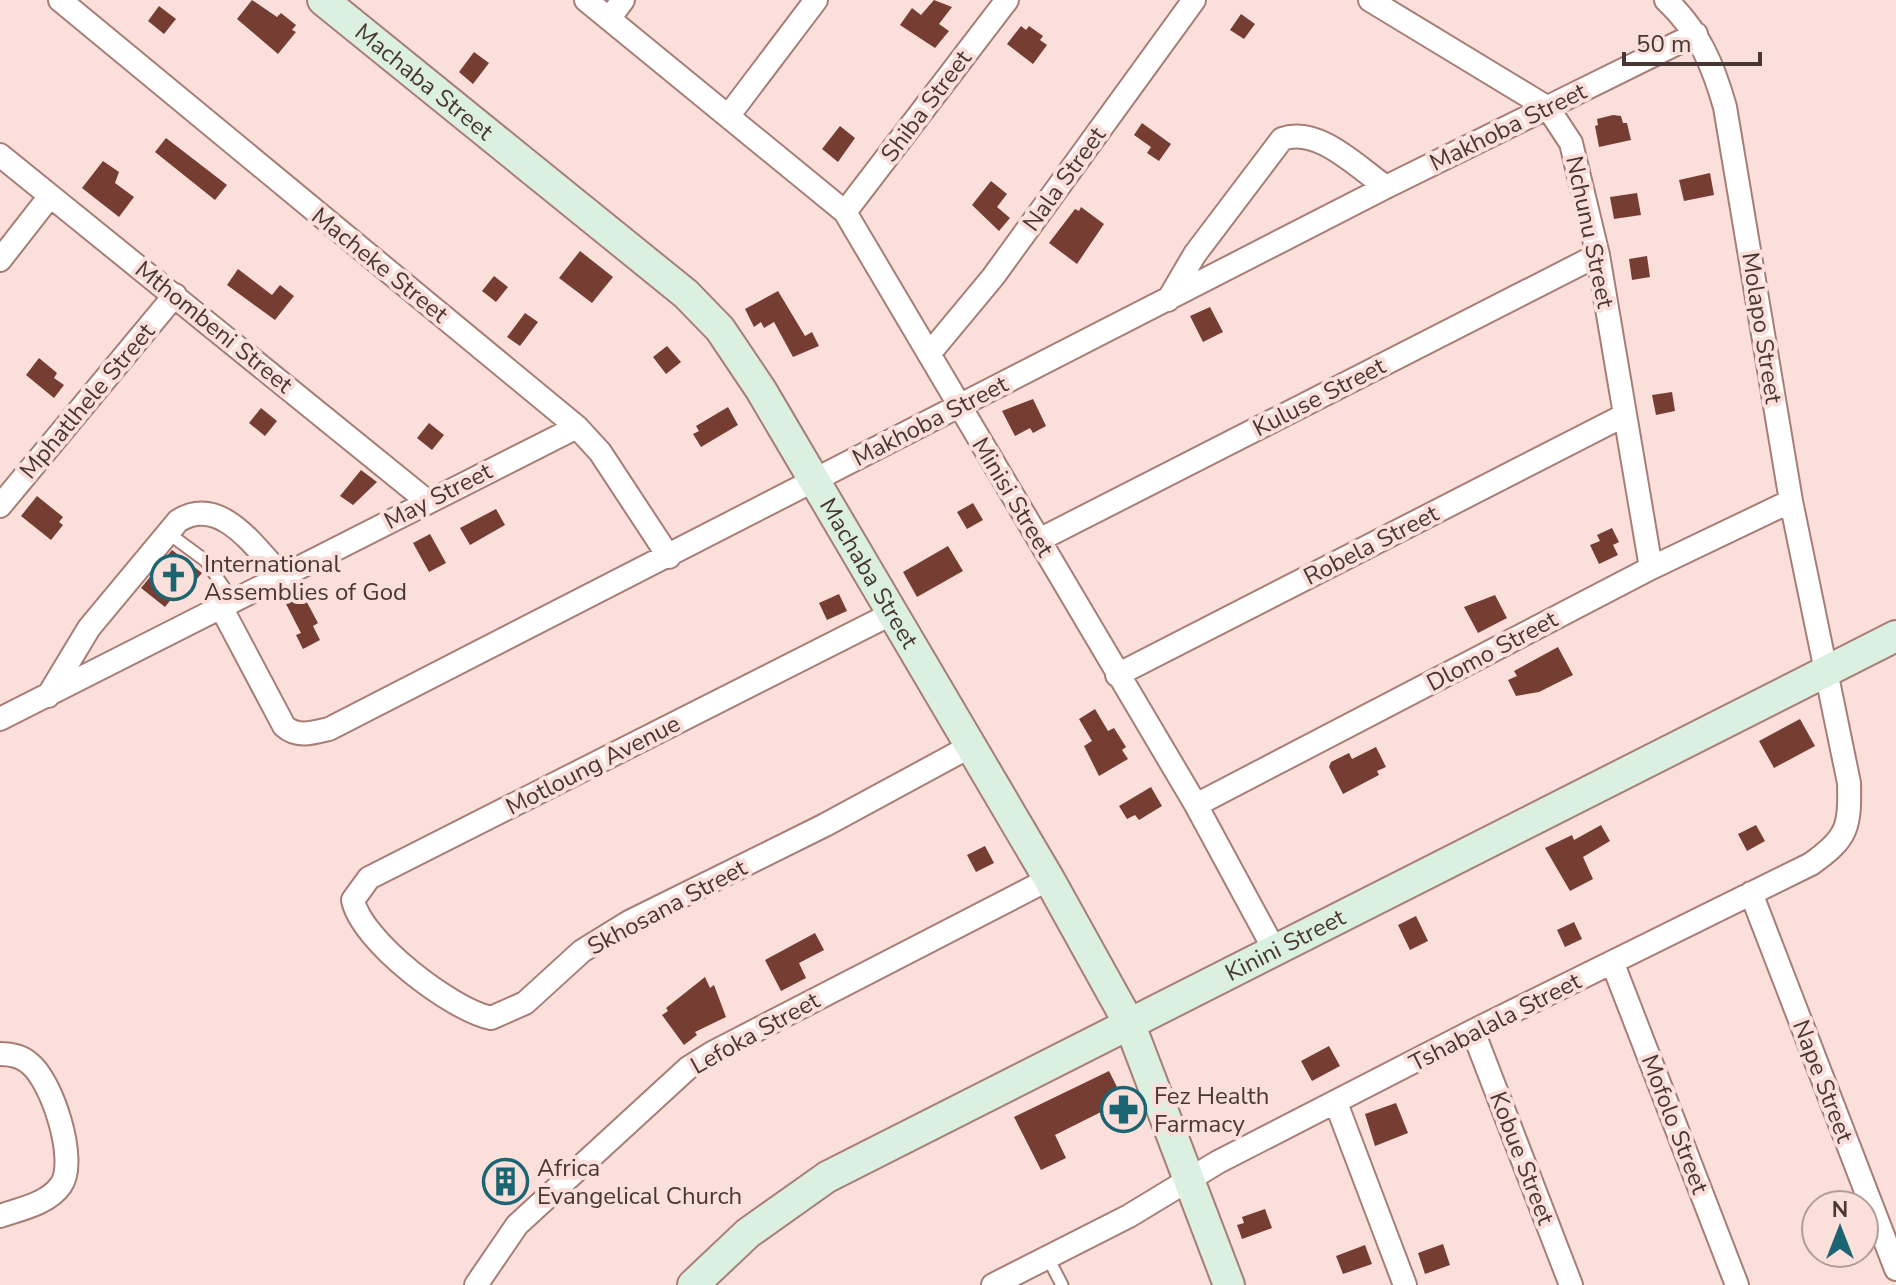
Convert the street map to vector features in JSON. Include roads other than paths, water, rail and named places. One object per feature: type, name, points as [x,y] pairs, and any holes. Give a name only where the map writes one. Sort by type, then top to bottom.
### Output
[{"type":"street","name":"Macheke Street","points":[[60,0],[577,427],[600,452],[669,557]]},
{"type":"street","name":"Machaba Street","points":[[323,0],[686,294],[720,329],[816,480],[891,614],[1049,879],[1130,1025],[1229,1285]]},
{"type":"street","name":"Minisi Street","points":[[586,0],[845,212],[1196,805],[1274,949]]},
{"type":"street","points":[[609,19],[623,0]]},
{"type":"street","points":[[729,115],[816,0]]},
{"type":"street","name":"Shiba Street","points":[[845,212],[1007,0]]},
{"type":"street","name":"Nala Street","points":[[929,354],[993,277],[1194,0]]},
{"type":"street","name":"Nchunu Street","points":[[1370,0],[1548,108],[1571,143],[1598,255],[1651,568]]},
{"type":"street","name":"Molapo Street","points":[[1666,0],[1696,34],[1711,60],[1725,107],[1791,501],[1828,670]]},
{"type":"street","name":"Makhoba Street","points":[[227,604],[284,726],[289,731],[309,734],[329,729],[1386,187],[1696,34]]},
{"type":"street","points":[[1168,300],[1195,254],[1282,139],[1297,133],[1315,138],[1386,187]]},
{"type":"street","name":"Mthombeni Street","points":[[0,155],[427,501]]},
{"type":"street","points":[[0,260],[50,196]]},
{"type":"street","name":"Kuluse Street","points":[[1039,540],[1598,255]]},
{"type":"street","name":"Mphatlhele Street","points":[[0,506],[175,295]]},
{"type":"street","name":"Robela Street","points":[[1117,675],[1625,415]]},
{"type":"street","name":"May Street","points":[[0,719],[577,427]]},
{"type":"street","name":"Dlomo Street","points":[[1196,805],[1651,568],[1791,501]]},
{"type":"street","points":[[48,696],[89,628],[168,533],[188,515],[213,514],[231,522],[282,576]]},
{"type":"street","name":"Motloung Avenue","points":[[382,947],[356,915],[353,900],[369,878],[891,614]]},
{"type":"street","name":"Kinini Street","points":[[693,1285],[748,1233],[827,1177],[1896,636]]},
{"type":"street","name":"Tshabalala Street","points":[[993,1285],[1218,1162],[1473,1031],[1811,864],[1837,845],[1847,829],[1849,783],[1828,670]]},
{"type":"street","name":"Skhosana Street","points":[[382,947],[473,1014],[491,1018],[507,1013],[525,1003],[582,951],[616,929],[825,825],[969,747]]},
{"type":"street","name":"Lefoka Street","points":[[476,1285],[493,1255],[517,1225],[688,1068],[1049,879]]},
{"type":"street","name":"Nape Street","points":[[1751,893],[1896,1269]]},
{"type":"street","name":"Mofolo Street","points":[[1613,964],[1737,1285]]},
{"type":"street","name":"Kobue Street","points":[[1473,1031],[1571,1285]]},
{"type":"street","points":[[0,1054],[18,1056],[31,1064],[46,1084],[66,1144],[67,1170],[61,1184],[50,1196],[0,1216]]},
{"type":"street","points":[[1336,1103],[1405,1285]]},
{"type":"lane","points":[[168,533],[206,561],[227,604]]},
{"type":"lane","points":[[1047,1256],[1062,1285]]},
{"type":"place","name":"International Assemblies of God","points":[[173,578]]},
{"type":"place","name":"Fez Health Farmacy","points":[[1123,1110]]},
{"type":"place","name":"Africa Evangelical Church","points":[[506,1182]]}]
